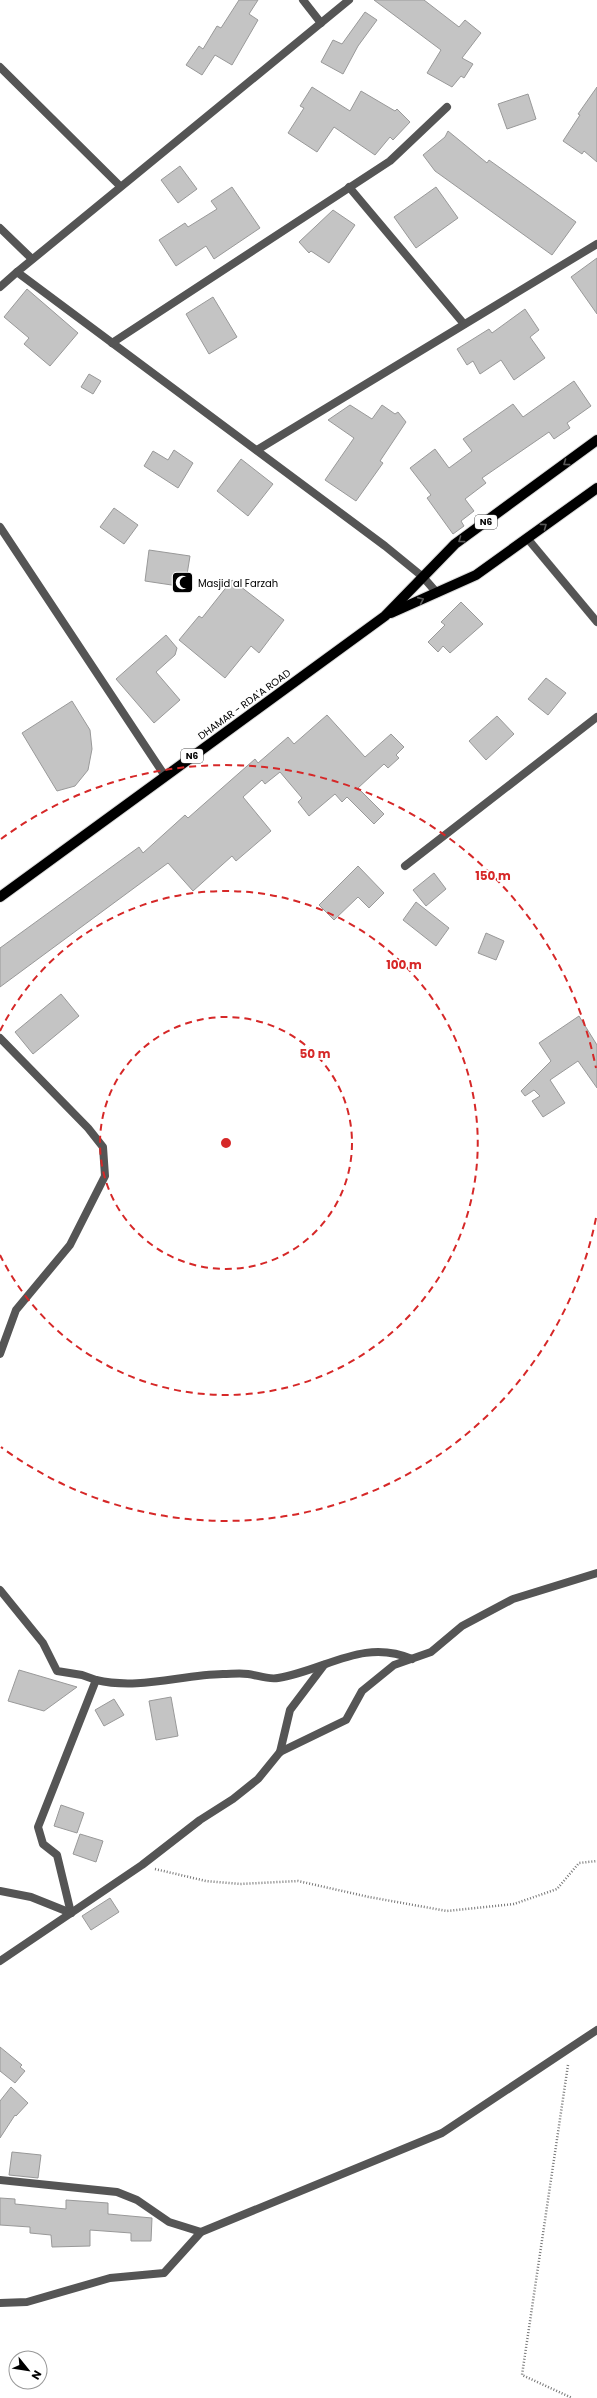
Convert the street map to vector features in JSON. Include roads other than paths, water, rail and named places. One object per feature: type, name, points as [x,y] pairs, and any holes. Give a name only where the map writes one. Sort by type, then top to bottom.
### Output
[{"type":"main road","name":"N6","points":[[385,616],[455,544],[597,440]]},
{"type":"main road","name":"N6","points":[[385,616],[476,575],[597,488]]},
{"type":"main road","name":"DHAMAR - RDA'A ROAD","points":[[0,897],[385,616]]},
{"type":"street","points":[[303,0],[321,23]]},
{"type":"street","points":[[0,288],[16,272],[120,186],[349,0]]},
{"type":"street","points":[[0,67],[120,186]]},
{"type":"street","points":[[112,343],[390,161],[447,107]]},
{"type":"street","points":[[349,187],[464,324]]},
{"type":"street","points":[[0,228],[32,259]]},
{"type":"street","points":[[257,450],[597,244]]},
{"type":"street","points":[[16,272],[385,546],[423,577],[437,593]]},
{"type":"street","points":[[0,527],[165,776]]},
{"type":"street","points":[[527,538],[597,622]]},
{"type":"street","points":[[405,866],[597,717]]},
{"type":"street","points":[[0,1038],[77,1116],[103,1147],[105,1176],[70,1244],[16,1310],[0,1354]]},
{"type":"street","points":[[0,1961],[142,1865],[258,1779],[280,1752],[346,1720],[362,1691],[394,1665],[431,1652],[462,1626],[513,1598],[597,1573]]},
{"type":"street","points":[[0,1590],[43,1643],[58,1671],[82,1675],[114,1684],[152,1683],[205,1675],[246,1674],[275,1679],[306,1672],[367,1651],[398,1653],[412,1659]]},
{"type":"street","points":[[280,1752],[290,1710],[324,1665]]},
{"type":"street","points":[[71,1913],[57,1855],[43,1844],[38,1827],[96,1680]]},
{"type":"street","points":[[0,1890],[31,1897],[71,1913]]},
{"type":"street","points":[[0,2303],[27,2302],[110,2278],[164,2273],[201,2232],[442,2133],[597,2030]]},
{"type":"street","points":[[0,2180],[117,2192],[137,2200],[169,2222],[201,2232]]},
{"type":"place","name":"Masjid al Farzah","points":[[183,583]]}]
